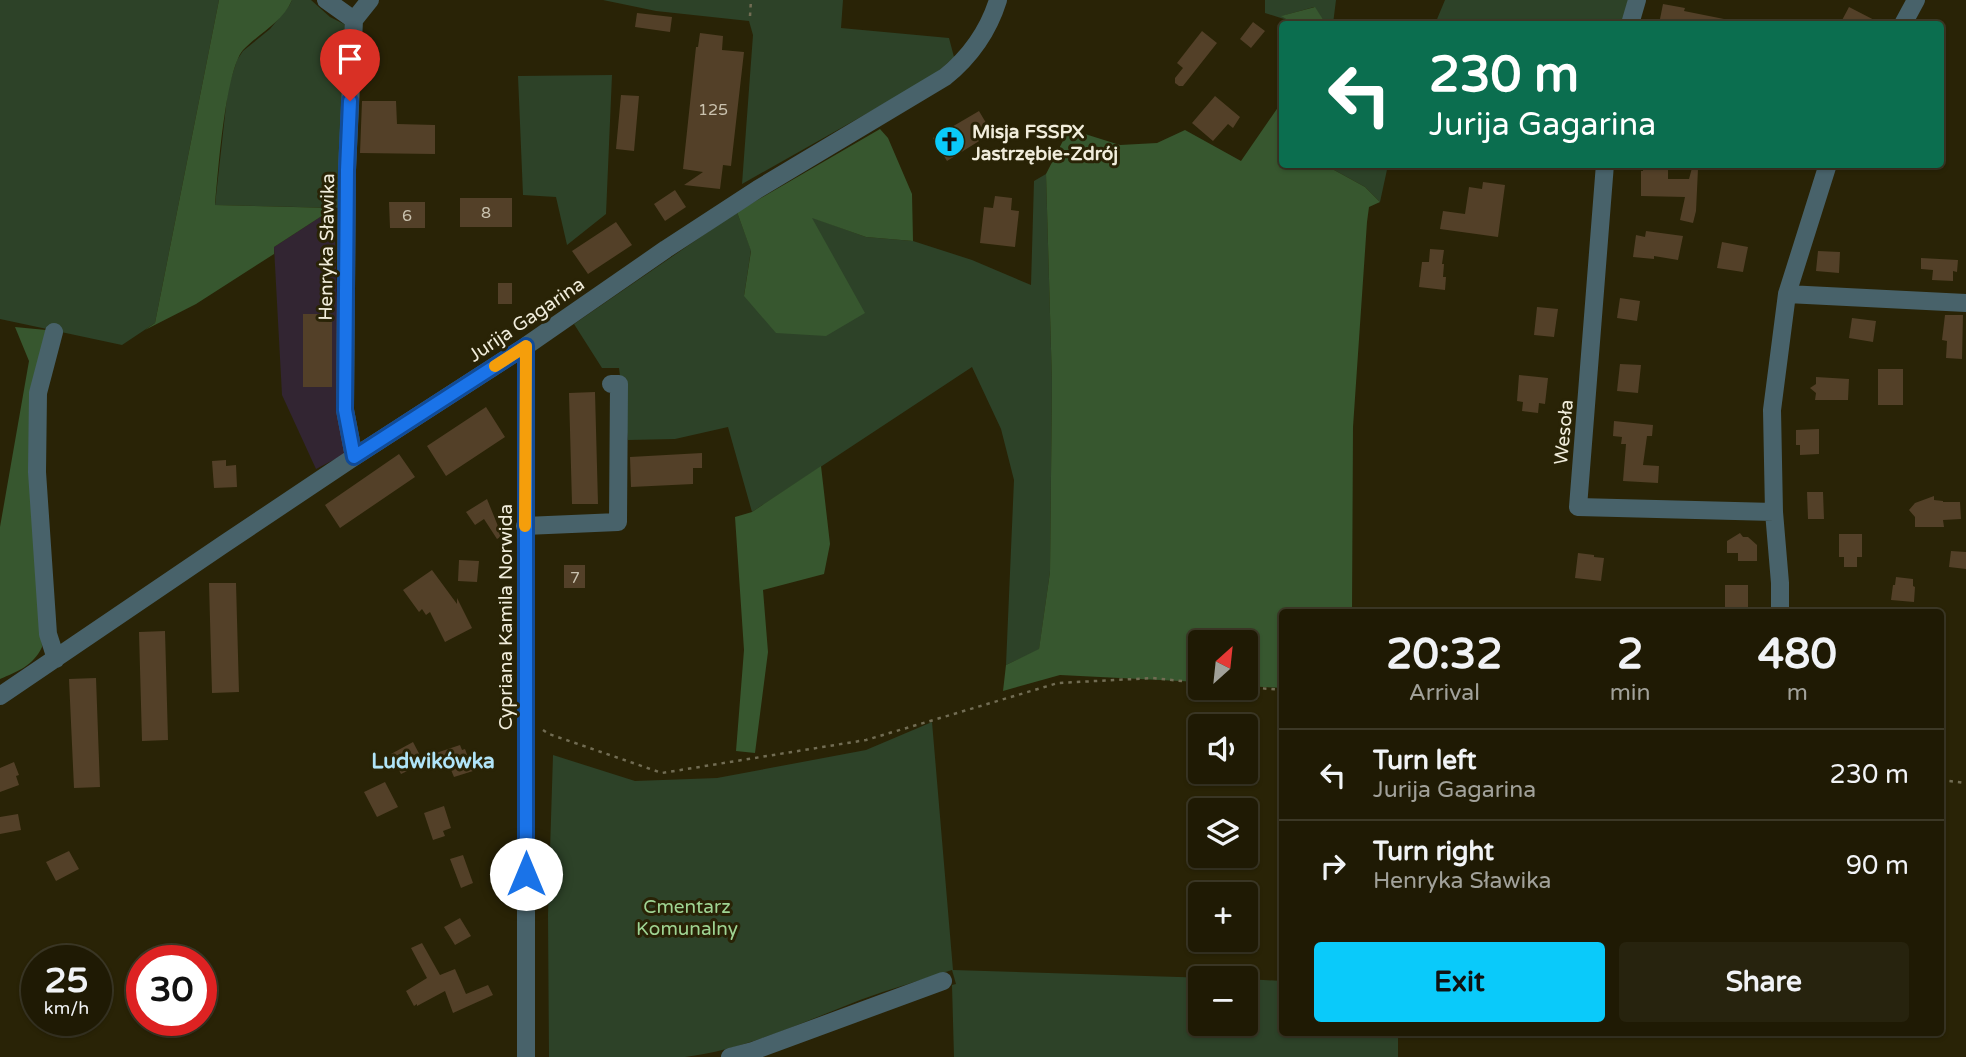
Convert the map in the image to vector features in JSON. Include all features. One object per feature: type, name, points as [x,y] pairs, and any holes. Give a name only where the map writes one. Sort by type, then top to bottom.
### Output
[{"type":"street","points":[[326,0],[354,20],[370,0]]},
{"type":"street","name":"Jurija Gagarina","points":[[0,696],[354,457],[526,346],[666,249],[758,189],[945,77],[979,44],[998,0]]},
{"type":"street","points":[[1631,21],[1637,0]]},
{"type":"street","points":[[1905,21],[1916,0]]},
{"type":"street","name":"Henryka Sławika","points":[[354,20],[347,170],[345,397],[354,457]]},
{"type":"street","name":"Wesoła","points":[[1605,168],[1578,507],[1774,512]]},
{"type":"street","points":[[1780,609],[1772,410],[1787,294],[1827,168]]},
{"type":"street","points":[[1787,294],[1966,303]]},
{"type":"street","points":[[54,332],[38,393],[37,472],[48,634],[56,659]]},
{"type":"street","name":"Cypriana Kamila Norwida","points":[[526,346],[526,1057]]},
{"type":"street","points":[[525,526],[618,522],[619,384],[611,384]]},
{"type":"street","points":[[730,1057],[943,981]]},
{"type":"path","points":[[750,16],[751,0]]},
{"type":"path","points":[[526,718],[549,734],[662,774],[866,740],[1058,683],[1153,678],[1188,682]]},
{"type":"path","points":[[1258,688],[1279,690]]},
{"type":"path","points":[[1944,780],[1966,783]]},
{"type":"shaded area","points":[[334,208],[341,420],[345,454],[316,469],[282,395],[274,247]]},
{"type":"green space","points":[[0,0],[219,0],[155,323],[122,345],[0,319]]},
{"type":"green space","points":[[219,0],[292,0],[282,15],[243,50],[237,61],[223,124],[215,205],[334,208],[274,247],[274,254],[196,304],[145,330],[155,323]]},
{"type":"green space","points":[[292,0],[311,0],[330,17],[348,26],[341,208],[215,205],[228,88],[237,60],[243,51],[270,29]]},
{"type":"green space","points":[[603,0],[843,0],[841,28],[949,38],[954,57],[933,76],[742,184],[753,35],[749,21],[656,11]]},
{"type":"green space","points":[[1265,0],[1336,0],[1333,21],[1324,21],[1314,7],[1282,16],[1287,20],[1265,13]]},
{"type":"green space","points":[[1445,0],[1628,0],[1623,21],[1436,21]]},
{"type":"green space","points":[[1315,7],[1324,21],[1289,21],[1281,16]]},
{"type":"green space","points":[[612,75],[606,214],[567,245],[556,197],[523,195],[518,76]]},
{"type":"green space","points":[[1279,106],[1279,168],[1330,168],[1365,187],[1380,202],[1369,207],[1367,222],[1353,427],[1352,609],[1279,609],[1279,688],[1258,687],[1258,630],[1188,630],[1188,681],[1060,675],[1003,691],[1006,665],[1039,649],[1050,572],[1052,383],[1046,174],[1069,129],[1120,145],[1157,143],[1185,130],[1241,161]]},
{"type":"green space","points":[[880,129],[888,138],[912,194],[913,241],[866,237],[812,218],[865,313],[826,336],[776,333],[744,296],[751,251],[737,212]]},
{"type":"green space","points":[[1330,168],[1387,168],[1380,202],[1365,187]]},
{"type":"green space","points":[[1046,174],[1052,383],[1050,572],[1039,650],[1006,665],[1014,480],[1001,429],[972,367],[752,512],[728,427],[675,439],[628,440],[619,368],[602,368],[574,324],[737,212],[751,250],[744,296],[811,217],[866,237],[913,241],[972,260],[1031,285],[1034,181]]},
{"type":"green space","points":[[15,327],[46,330],[30,422],[42,647],[30,663],[0,679],[0,527],[29,361]]},
{"type":"green space","points":[[821,466],[830,544],[824,574],[763,590],[768,652],[755,753],[736,751],[744,650],[735,517],[752,512]]},
{"type":"green space","name":"Cmentarz Komunalny","points":[[932,722],[953,970],[1188,977],[1188,1036],[1258,1036],[1258,980],[1279,981],[1279,1036],[1398,1036],[1398,1057],[954,1057],[952,985],[956,984],[952,970],[871,996],[753,1041],[708,1053],[685,1057],[549,1057],[548,915],[553,755],[635,781],[717,778],[866,750]]},
{"type":"building","points":[[1663,4],[1724,19],[1724,21],[1660,21]]},
{"type":"building","points":[[1849,7],[1876,21],[1842,21]]},
{"type":"building","points":[[637,13],[672,17],[670,32],[635,27]]},
{"type":"building","points":[[1253,22],[1265,31],[1251,48],[1240,39]]},
{"type":"building","points":[[1202,31],[1217,43],[1183,86],[1179,86],[1175,83],[1175,78],[1183,68],[1177,63]]},
{"type":"building","points":[[700,33],[723,36],[722,50],[744,52],[731,166],[723,165],[720,189],[684,185],[703,172],[683,169],[696,47]]},
{"type":"building","points":[[621,95],[639,96],[634,151],[616,149]]},
{"type":"building","points":[[1215,96],[1240,117],[1233,128],[1228,124],[1213,141],[1192,123]]},
{"type":"building","points":[[362,101],[396,101],[397,124],[435,125],[435,154],[360,153]]},
{"type":"building","points":[[979,111],[992,133],[947,161],[933,138]]},
{"type":"building","points":[[1643,168],[1668,168],[1668,179],[1689,179],[1692,168],[1698,169],[1693,223],[1680,220],[1685,197],[1641,196]]},
{"type":"building","points":[[1483,182],[1505,185],[1498,237],[1440,229],[1443,211],[1465,214],[1469,187],[1482,189]]},
{"type":"building","points":[[675,190],[686,207],[665,221],[654,204]]},
{"type":"building","points":[[995,196],[1012,198],[1011,210],[1019,211],[1015,247],[980,243],[984,207],[993,208]]},
{"type":"building","points":[[460,198],[512,198],[512,227],[460,227]]},
{"type":"building","points":[[389,202],[425,202],[425,228],[390,228]]},
{"type":"building","points":[[616,222],[632,245],[588,274],[572,251]]},
{"type":"building","points":[[1646,231],[1683,236],[1678,260],[1654,256],[1654,259],[1633,257],[1636,235],[1645,237]]},
{"type":"building","points":[[1722,242],[1748,247],[1743,272],[1717,268]]},
{"type":"building","points":[[1430,249],[1444,250],[1442,264],[1443,277],[1446,277],[1445,290],[1419,287],[1422,262],[1429,262]]},
{"type":"building","points":[[1818,251],[1840,252],[1839,273],[1816,271]]},
{"type":"building","points":[[1921,258],[1958,260],[1957,272],[1953,271],[1953,281],[1932,280],[1933,270],[1921,269]]},
{"type":"building","points":[[498,283],[512,283],[512,304],[498,304]]},
{"type":"building","points":[[1620,298],[1640,301],[1637,321],[1617,318]]},
{"type":"building","points":[[1537,307],[1558,309],[1554,337],[1534,335]]},
{"type":"building","points":[[303,314],[332,314],[332,387],[303,387]]},
{"type":"building","points":[[1945,315],[1963,315],[1962,359],[1946,358],[1947,341],[1942,340]]},
{"type":"building","points":[[1852,318],[1876,321],[1873,342],[1849,338]]},
{"type":"building","points":[[1620,364],[1641,365],[1638,393],[1617,391]]},
{"type":"building","points":[[1878,369],[1903,369],[1903,405],[1878,405]]},
{"type":"building","points":[[1519,375],[1548,378],[1545,404],[1539,403],[1538,413],[1522,411],[1523,402],[1517,401]]},
{"type":"building","points":[[1816,377],[1849,379],[1848,400],[1815,400],[1816,393],[1810,388],[1816,384]]},
{"type":"building","points":[[595,392],[598,504],[572,504],[569,393]]},
{"type":"building","points":[[486,407],[505,437],[446,476],[427,446]]},
{"type":"building","points":[[1614,421],[1653,425],[1652,436],[1647,436],[1643,465],[1659,466],[1658,483],[1623,481],[1626,444],[1621,444],[1622,437],[1613,436]]},
{"type":"building","points":[[1819,429],[1819,454],[1800,455],[1800,445],[1796,445],[1796,430]]},
{"type":"building","points":[[702,453],[702,468],[693,468],[693,484],[631,487],[630,457]]},
{"type":"building","points":[[399,454],[415,477],[340,528],[325,505]]},
{"type":"building","points":[[226,460],[226,466],[236,465],[237,487],[214,488],[212,461]]},
{"type":"building","points":[[1807,492],[1823,492],[1824,519],[1808,519]]},
{"type":"building","points":[[1934,496],[1934,500],[1960,502],[1961,519],[1943,520],[1944,527],[1915,527],[1915,517],[1909,510],[1915,503]]},
{"type":"building","points":[[487,499],[502,536],[497,539],[484,519],[475,525],[466,512]]},
{"type":"building","points":[[1740,533],[1757,545],[1757,561],[1738,561],[1738,553],[1727,553],[1727,541]]},
{"type":"building","points":[[1839,534],[1862,534],[1862,557],[1857,557],[1857,567],[1844,567],[1844,557],[1839,557]]},
{"type":"building","points":[[1951,551],[1966,552],[1966,569],[1949,567]]},
{"type":"building","points":[[1578,553],[1604,558],[1601,581],[1575,578]]},
{"type":"building","points":[[459,560],[479,561],[477,582],[458,581]]},
{"type":"building","points":[[564,565],[585,565],[585,588],[564,588]]},
{"type":"building","points":[[432,570],[457,604],[457,598],[472,628],[445,642],[430,612],[426,615],[422,609],[419,612],[403,590]]},
{"type":"building","points":[[1896,577],[1913,579],[1914,602],[1891,600]]},
{"type":"building","points":[[209,583],[236,583],[239,692],[212,693]]},
{"type":"building","points":[[1725,585],[1748,585],[1748,609],[1725,609]]},
{"type":"building","points":[[165,631],[168,740],[142,741],[139,632]]},
{"type":"building","points":[[96,678],[100,787],[74,788],[69,679]]},
{"type":"building","points":[[413,742],[424,763],[401,774],[391,754]]},
{"type":"building","points":[[460,745],[462,750],[465,749],[473,771],[454,777],[449,765],[439,769],[433,754]]},
{"type":"building","points":[[14,762],[19,775],[16,776],[19,785],[0,792],[0,768]]},
{"type":"building","points":[[385,782],[398,807],[377,817],[364,792]]},
{"type":"building","points":[[444,806],[451,828],[443,831],[445,836],[433,840],[424,813]]},
{"type":"building","points":[[18,814],[21,830],[0,834],[0,817]]},
{"type":"building","points":[[69,851],[79,869],[56,881],[46,862]]},
{"type":"building","points":[[463,855],[473,883],[461,888],[450,859]]},
{"type":"building","points":[[460,918],[471,936],[455,945],[444,927]]},
{"type":"building","points":[[422,943],[440,975],[455,969],[466,994],[488,985],[493,995],[453,1013],[445,991],[414,1006],[406,991],[427,978],[411,948]]},
{"type":"slow traffic","points":[[495,366],[526,346],[525,526]]},
{"type":"place","name":"Misja FSSPX Jastrzębie-Zdrój","points":[[949,142]]},
{"type":"district","name":"Ludwikówka","points":[[433,761]]},
{"type":"route","points":[[350,101],[345,410],[354,457],[526,346],[526,874]]}]
